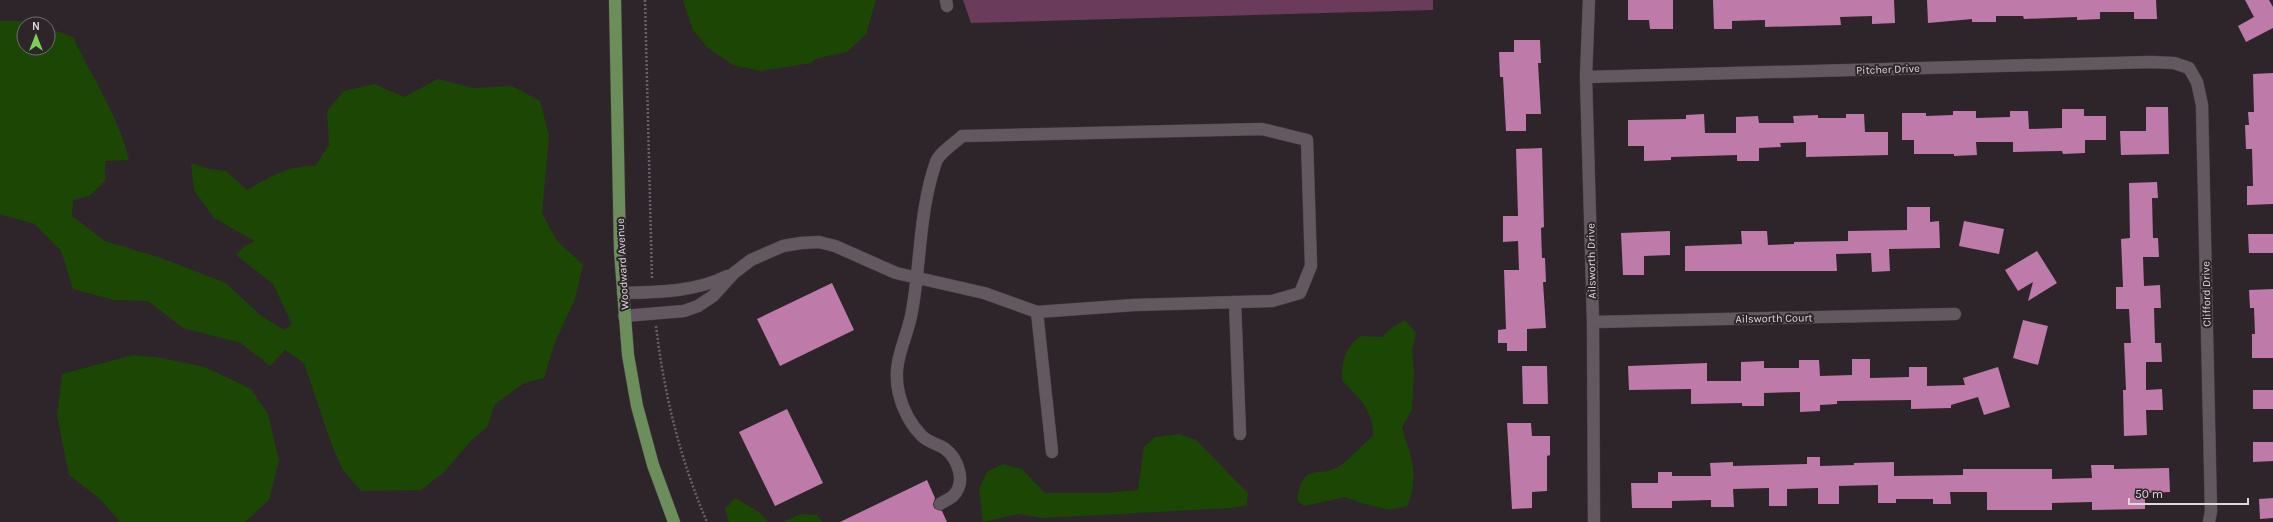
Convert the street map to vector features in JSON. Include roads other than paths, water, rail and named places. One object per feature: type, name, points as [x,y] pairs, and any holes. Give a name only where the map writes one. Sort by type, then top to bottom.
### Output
[{"type":"main road","name":"Woodward Avenue","points":[[615,0],[622,293],[624,316],[637,406],[653,465],[674,522]]},
{"type":"street","name":"Ailsworth Drive","points":[[1589,0],[1586,77],[1593,322],[1594,522]]},
{"type":"street","name":"Pitcher Drive","points":[[1586,77],[2151,62],[2174,63],[2189,68]]},
{"type":"street","name":"Clifford Drive","points":[[2189,68],[2197,82],[2202,106],[2211,511],[2209,522]]},
{"type":"street","points":[[624,316],[684,311],[698,306],[713,296],[734,273],[751,260],[783,246],[819,242],[835,246],[873,264],[917,279],[984,293],[1037,312],[1134,305],[1272,301],[1300,293],[1311,266],[1307,140],[1262,129],[962,136],[936,160],[922,219],[917,279],[912,313],[897,363],[899,393],[907,417],[923,437],[945,449],[956,462],[961,478],[953,496],[940,504]]},
{"type":"street","points":[[622,293],[691,288],[715,282],[734,273]]},
{"type":"street","points":[[1235,302],[1240,434]]},
{"type":"street","points":[[1037,312],[1052,452]]},
{"type":"street","name":"Ailsworth Court","points":[[1593,322],[1955,314]]}]
